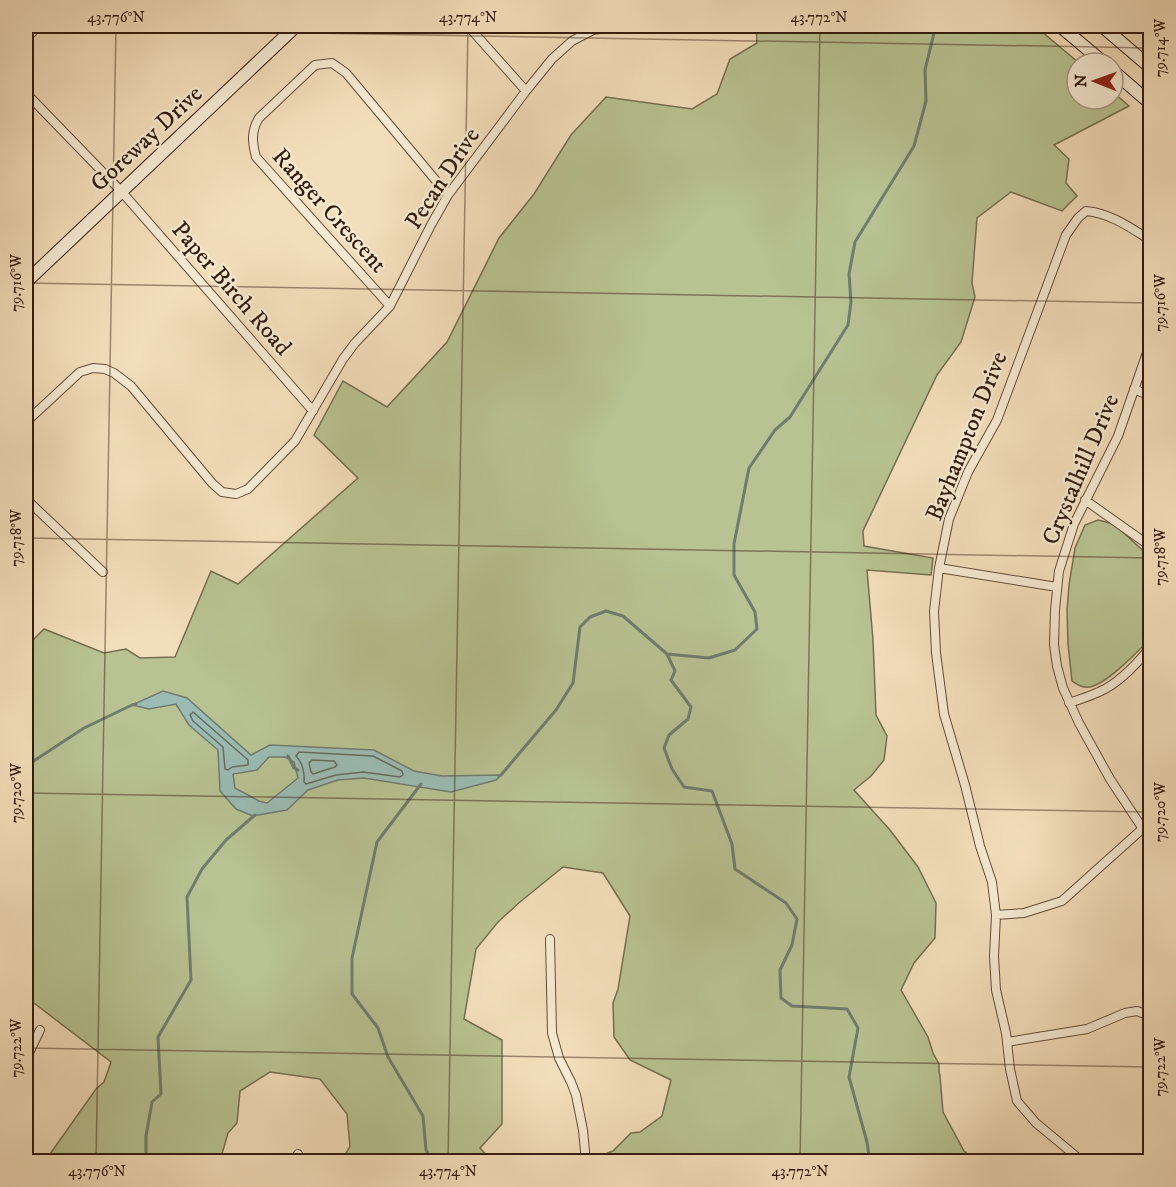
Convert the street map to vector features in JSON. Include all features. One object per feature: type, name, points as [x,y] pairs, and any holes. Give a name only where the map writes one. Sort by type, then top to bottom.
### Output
[{"type":"street","points":[[26,39],[38,26]]},
{"type":"street","name":"Goreway Drive","points":[[26,282],[296,26]]},
{"type":"street","points":[[468,26],[526,91]]},
{"type":"street","name":"Pecan Drive","points":[[26,422],[80,372],[93,368],[105,369],[114,372],[131,386],[222,492],[236,494],[248,489],[295,441],[343,358],[390,306],[448,195],[552,59],[572,41],[593,30],[614,26],[642,28],[648,26]]},
{"type":"street","points":[[1060,26],[1090,51]]},
{"type":"street","points":[[1102,26],[1150,67]]},
{"type":"street","name":"Ranger Crescent","points":[[390,306],[256,157],[252,142],[255,125],[259,118],[315,65],[332,63],[346,74],[448,195]]},
{"type":"street","points":[[1125,81],[1150,103]]},
{"type":"street","name":"Paper Birch Road","points":[[26,93],[122,190],[313,411]]},
{"type":"street","name":"Bayhampton Drive","points":[[1083,1161],[1036,1124],[1017,1101],[1010,1069],[1006,1033],[996,990],[994,956],[996,915],[992,882],[944,714],[936,653],[934,611],[939,568],[949,519],[968,472],[997,420],[1066,236],[1078,218],[1086,211],[1099,212],[1150,240]]},
{"type":"street","name":"Crystalhill Drive","points":[[1150,344],[1118,436],[1074,524],[1059,571],[1054,645],[1057,666],[1069,703],[1110,779],[1150,837]]},
{"type":"street","points":[[1134,389],[1150,396]]},
{"type":"street","points":[[26,499],[103,572]]},
{"type":"street","points":[[1085,500],[1150,546]]},
{"type":"street","points":[[939,568],[1057,587]]},
{"type":"street","points":[[1069,703],[1104,690],[1119,680],[1150,648]]},
{"type":"street","points":[[996,915],[1024,913],[1062,901],[1150,822]]},
{"type":"street","points":[[550,939],[552,1033],[559,1058],[576,1095],[586,1161]]},
{"type":"street","points":[[1007,1042],[1087,1029],[1125,1013],[1137,1011],[1150,1016]]},
{"type":"street","points":[[26,1059],[40,1030]]},
{"type":"green space","points":[[756,26],[1035,26],[1065,51],[1065,111],[1119,111],[1054,145],[1069,159],[1066,183],[1077,196],[1062,211],[1011,192],[977,218],[972,283],[975,297],[961,342],[937,375],[863,531],[864,546],[933,558],[931,575],[867,570],[876,715],[887,736],[884,760],[871,776],[854,790],[890,830],[918,867],[936,903],[935,938],[914,963],[901,990],[928,1037],[939,1064],[943,1112],[964,1151],[976,1161],[592,1161],[592,1159],[613,1151],[631,1133],[640,1132],[662,1116],[671,1080],[630,1060],[614,1037],[613,1003],[618,989],[630,916],[603,873],[563,867],[498,922],[476,949],[464,1019],[502,1040],[502,1124],[480,1148],[492,1161],[348,1161],[344,1157],[350,1146],[347,1114],[320,1079],[270,1072],[240,1091],[237,1123],[228,1133],[220,1161],[45,1161],[96,1089],[104,1082],[111,1062],[26,997],[26,647],[44,629],[104,653],[126,649],[140,658],[175,657],[211,571],[238,584],[358,478],[314,435],[343,381],[387,407],[447,342],[499,238],[534,194],[571,135],[606,97],[692,109],[717,94],[730,59],[757,43]]},
{"type":"green space","points":[[1098,520],[1114,524],[1150,557],[1150,639],[1105,680],[1085,687],[1072,681],[1067,610],[1075,548],[1085,525]]},
{"type":"water","points":[[163,691],[187,698],[251,755],[270,745],[374,750],[414,771],[442,776],[501,775],[496,780],[451,792],[364,778],[338,780],[308,790],[287,810],[253,816],[236,809],[220,791],[218,750],[189,725],[176,704],[149,709],[132,705]],"holes":[[[269,757],[285,757],[294,762],[298,778],[267,803],[235,788],[233,774],[257,770]]]},
{"type":"waterway","points":[[667,654],[709,658],[735,650],[757,629],[755,612],[734,575],[734,544],[749,468],[775,430],[790,417],[848,325],[851,302],[849,274],[855,242],[914,146],[926,101],[925,70],[934,33],[940,26]]},
{"type":"waterway","points":[[499,776],[556,710],[573,683],[580,627],[590,617],[606,611],[623,616],[667,654],[675,671],[671,680],[691,707],[688,719],[669,735],[664,748],[672,769],[684,787],[712,791],[732,844],[735,869],[786,903],[797,919],[792,945],[780,970],[781,998],[792,1006],[847,1009],[858,1028],[849,1077],[867,1142],[870,1162]]},
{"type":"waterway","points":[[26,766],[84,728],[136,704]]},
{"type":"waterway","points":[[288,756],[294,768],[298,770]]},
{"type":"waterway","points":[[421,784],[377,842],[352,958],[352,994],[378,1028],[388,1057],[423,1116],[426,1150],[434,1162]]},
{"type":"waterway","points":[[146,1162],[146,1136],[152,1102],[161,1094],[158,1037],[191,980],[187,897],[202,869],[226,840],[255,815]]},
{"type":"waterway","points":[[808,1162],[826,1155],[843,1162]]}]
